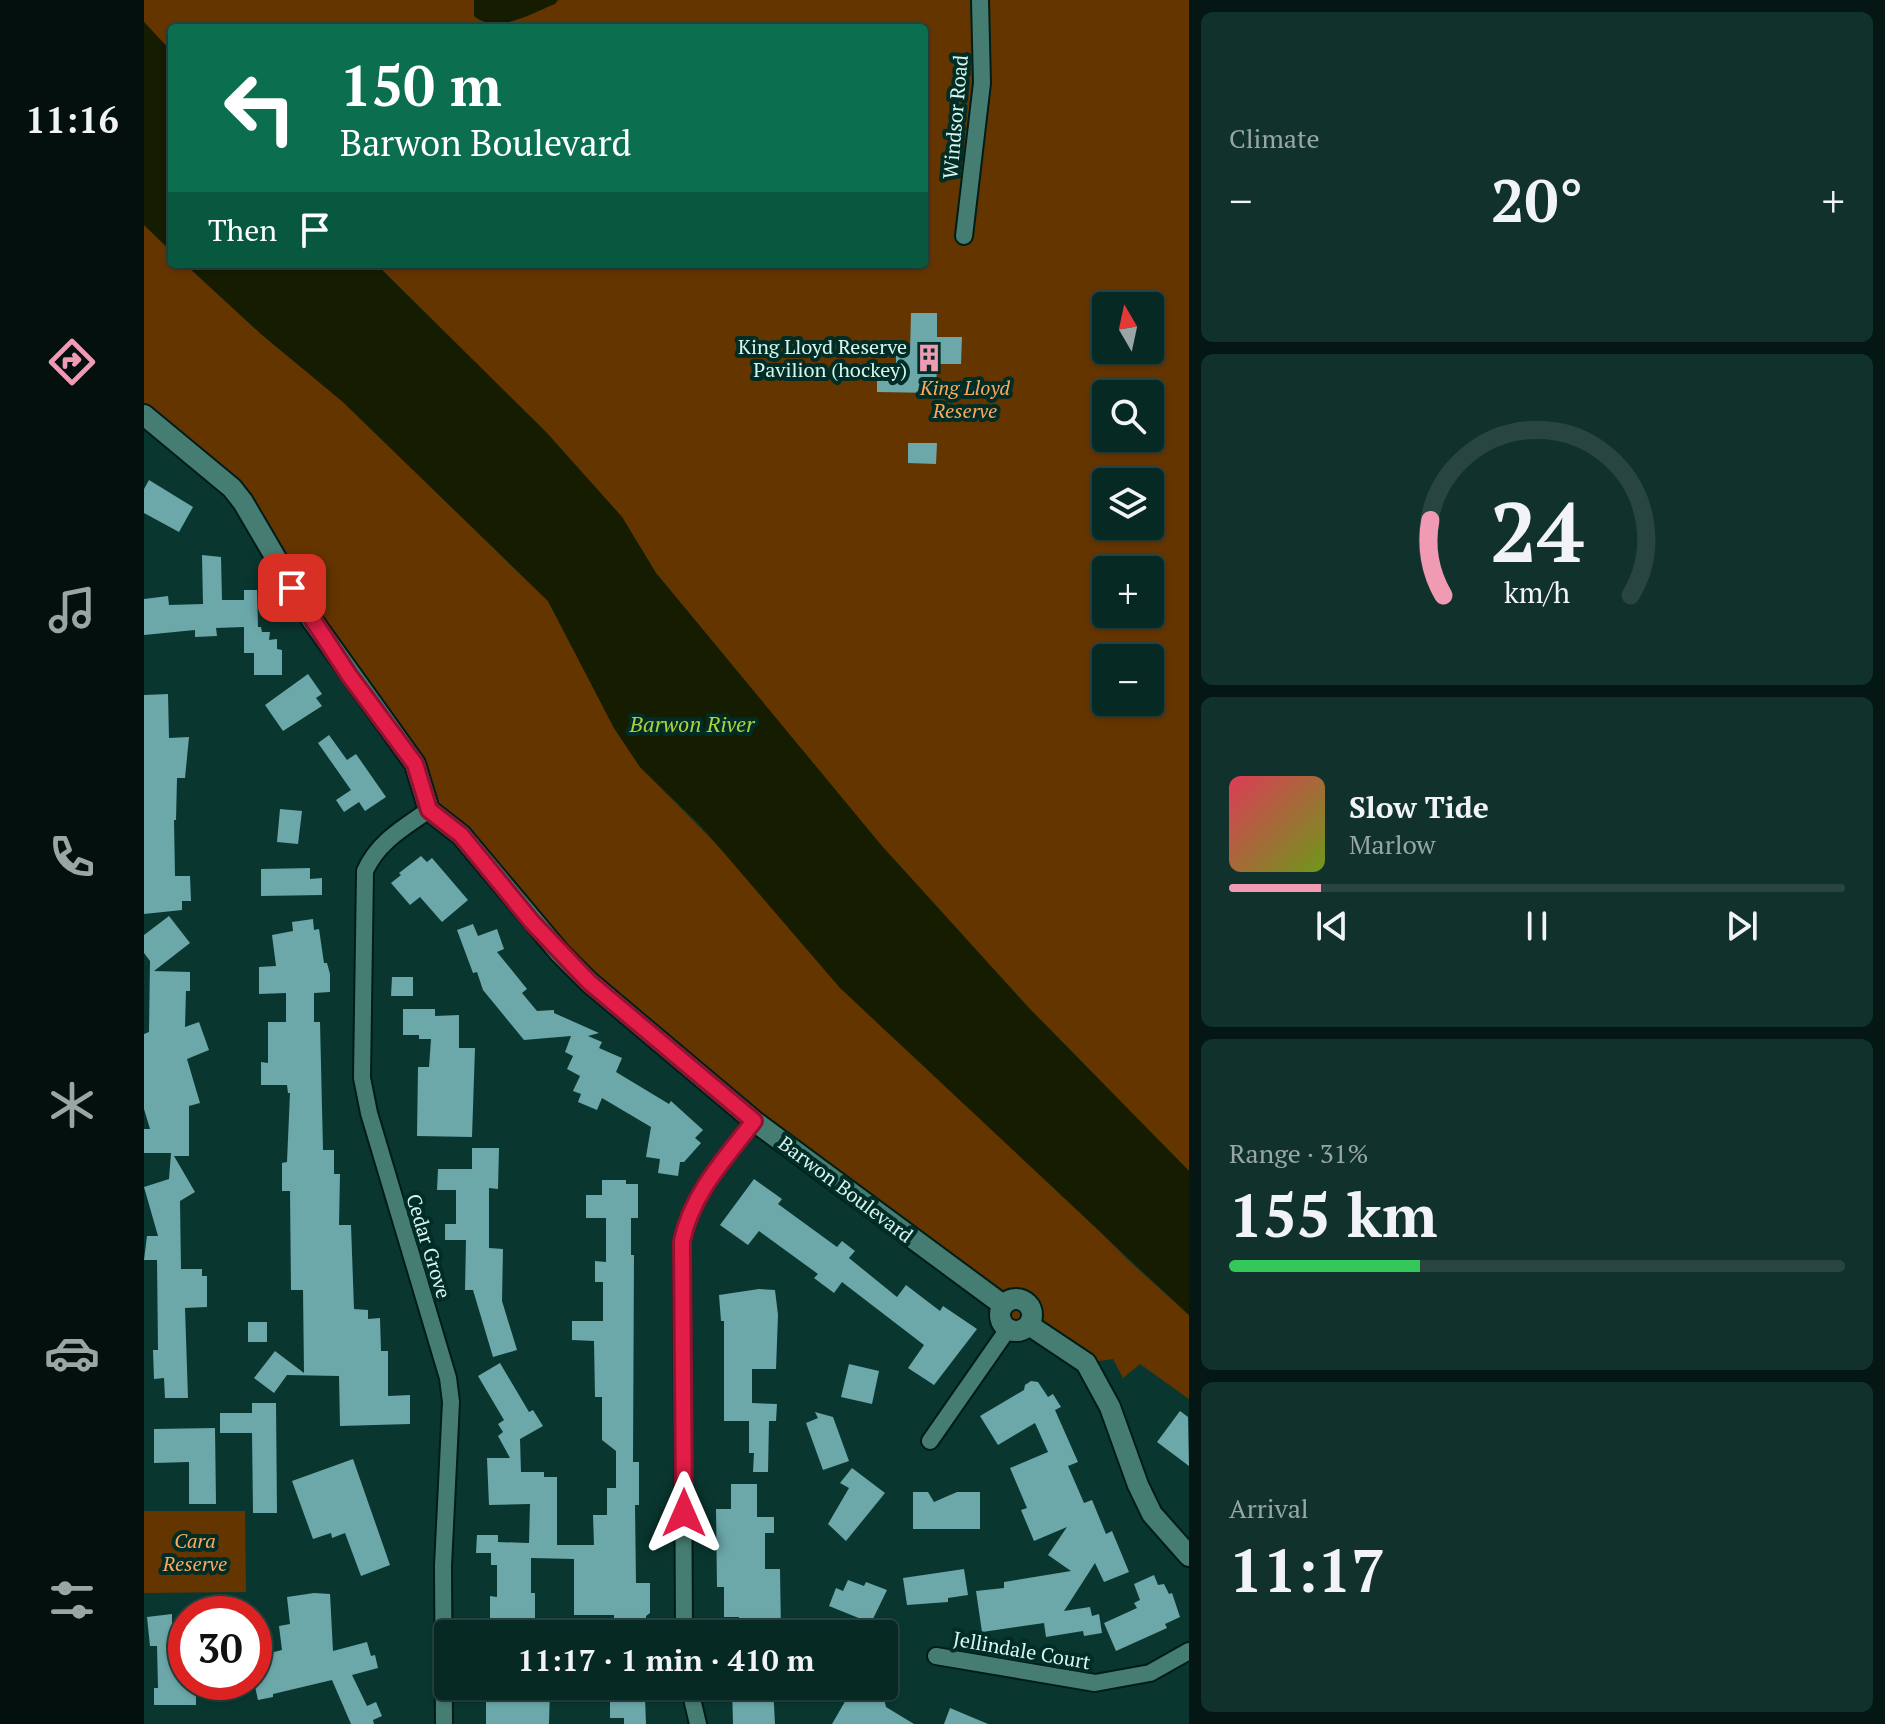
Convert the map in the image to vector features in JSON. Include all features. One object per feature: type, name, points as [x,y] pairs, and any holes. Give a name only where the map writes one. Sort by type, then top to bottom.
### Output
[{"type":"street","name":"Windsor Road","points":[[964,236],[982,83],[980,0]]},
{"type":"street","points":[[144,416],[232,488],[243,502],[312,620],[415,764],[429,810]]},
{"type":"street","name":"Barwon Boulevard","points":[[429,810],[461,835],[532,922],[589,982],[754,1121],[1003,1305]]},
{"type":"street","name":"Cedar Grove","points":[[429,810],[383,842],[371,856],[365,871],[362,1078],[369,1113],[448,1378],[451,1402],[443,1566],[444,1724]]},
{"type":"street","points":[[684,1620],[682,1241],[687,1215],[697,1197],[754,1121]]},
{"type":"street","points":[[1012,1300],[1023,1301],[1032,1314],[1029,1325],[1017,1331],[1008,1329],[1000,1316],[1003,1305],[1012,1300]]},
{"type":"street","points":[[1029,1325],[1086,1363],[1110,1407],[1138,1485],[1152,1514],[1189,1556]]},
{"type":"street","points":[[930,1441],[1008,1329]]},
{"type":"street","name":"Jellindale Court","points":[[936,1656],[1095,1683],[1150,1673],[1189,1651]]},
{"type":"street","points":[[692,1700],[698,1724]]},
{"type":"green space","name":"King Lloyd Reserve","points":[[144,0],[1189,0],[1189,1171],[1029,1008],[881,845],[656,573],[622,517],[546,432],[380,268],[928,268],[928,24],[168,24],[168,48],[144,22]]},
{"type":"green space","points":[[144,225],[168,248],[168,268],[189,268],[261,334],[343,402],[548,601],[614,728],[640,767],[1128,1260],[1189,1315],[1189,1399],[1140,1364],[1123,1378],[1113,1359],[1086,1363],[1021,1330],[1012,1331],[1004,1326],[1001,1310],[754,1121],[532,922],[424,787],[243,503],[144,415]]},
{"type":"green space","name":"Cara Reserve","points":[[144,1511],[245,1511],[246,1592],[144,1593]]},
{"type":"water","points":[[474,0],[558,0],[525,17],[493,23],[474,16]]},
{"type":"water","points":[[144,22],[168,48],[168,248],[144,225]]},
{"type":"water","name":"Barwon River","points":[[189,268],[380,268],[546,432],[622,517],[656,573],[881,845],[1029,1008],[1189,1171],[1189,1315],[840,988],[699,824],[640,767],[614,728],[548,601],[343,402],[261,334]]},
{"type":"building","name":"King Lloyd Reserve Pavilion (hockey)","points":[[911,313],[937,313],[937,337],[962,337],[961,364],[937,364],[936,393],[877,392],[877,371],[896,372],[896,351],[910,352]]},
{"type":"building","points":[[908,443],[937,443],[936,464],[908,463]]},
{"type":"building","points":[[149,480],[193,507],[179,532],[144,513],[144,489]]},
{"type":"building","points":[[202,555],[221,557],[222,600],[244,600],[244,590],[257,590],[258,627],[262,632],[270,632],[269,640],[277,639],[277,649],[282,650],[282,675],[254,675],[254,653],[244,653],[244,627],[216,628],[217,636],[195,637],[195,630],[144,635],[144,599],[168,596],[169,605],[203,604]]},
{"type":"building","points":[[308,674],[322,694],[316,698],[322,706],[283,731],[265,705]]},
{"type":"building","points":[[168,694],[169,738],[189,737],[185,778],[177,778],[174,820],[175,876],[190,876],[191,901],[182,901],[182,910],[144,914],[144,695]]},
{"type":"building","points":[[329,735],[347,760],[356,754],[386,797],[365,811],[359,802],[344,812],[336,800],[351,790],[318,743]]},
{"type":"building","points":[[280,809],[302,811],[298,844],[277,842]]},
{"type":"building","points":[[421,856],[427,862],[432,858],[468,900],[442,922],[420,897],[410,905],[391,883]]},
{"type":"building","points":[[310,868],[310,879],[322,878],[322,895],[261,896],[261,869]]},
{"type":"building","points":[[169,916],[190,943],[154,971],[190,972],[185,1027],[199,1022],[209,1050],[187,1059],[200,1103],[189,1106],[189,1156],[174,1156],[195,1192],[180,1201],[181,1269],[202,1269],[202,1276],[207,1276],[207,1307],[185,1308],[188,1398],[165,1398],[164,1378],[154,1379],[153,1350],[158,1350],[157,1260],[144,1260],[147,1236],[158,1236],[144,1187],[169,1179],[171,1153],[144,1153],[144,1129],[150,1129],[144,1109],[144,1034],[149,1032],[150,961],[144,953],[144,935]]},
{"type":"building","points":[[313,919],[314,930],[319,929],[324,963],[327,963],[330,974],[330,992],[314,993],[314,1022],[320,1022],[323,1150],[334,1150],[334,1174],[340,1174],[339,1225],[351,1225],[354,1309],[368,1310],[368,1319],[380,1318],[381,1351],[388,1351],[388,1396],[410,1395],[410,1424],[340,1426],[339,1376],[287,1375],[274,1393],[254,1378],[275,1351],[304,1373],[303,1290],[291,1290],[290,1191],[282,1191],[282,1163],[287,1162],[290,1093],[287,1085],[261,1085],[261,1062],[268,1063],[268,1022],[286,1022],[286,993],[259,994],[259,967],[276,966],[272,935],[293,931],[292,922]]},
{"type":"building","points":[[473,924],[478,936],[497,929],[504,949],[497,952],[527,989],[522,993],[537,1011],[554,1010],[554,1013],[599,1033],[588,1036],[602,1042],[599,1048],[622,1058],[616,1072],[669,1104],[671,1101],[703,1130],[695,1138],[701,1143],[684,1162],[680,1162],[678,1176],[658,1173],[660,1159],[646,1157],[651,1127],[602,1098],[597,1110],[578,1102],[581,1094],[573,1091],[580,1076],[567,1069],[573,1056],[565,1052],[571,1036],[524,1040],[483,990],[477,972],[473,973],[457,930]]},
{"type":"building","points":[[392,977],[413,977],[413,996],[391,996]]},
{"type":"building","points":[[403,1009],[435,1009],[435,1016],[459,1015],[459,1048],[475,1048],[472,1137],[417,1136],[418,1067],[429,1067],[431,1039],[403,1035]]},
{"type":"building","points":[[472,1148],[499,1148],[498,1189],[489,1188],[489,1248],[503,1249],[502,1301],[517,1350],[493,1357],[473,1290],[465,1290],[466,1240],[445,1240],[445,1224],[456,1224],[456,1190],[437,1190],[438,1169],[472,1169]]},
{"type":"building","points":[[754,1179],[782,1199],[778,1204],[837,1247],[842,1241],[855,1251],[849,1258],[897,1297],[906,1285],[940,1311],[943,1306],[977,1329],[934,1385],[908,1368],[924,1345],[842,1282],[834,1293],[814,1278],[818,1274],[759,1231],[748,1245],[720,1225]]},
{"type":"building","points":[[602,1180],[626,1180],[626,1184],[638,1184],[638,1218],[631,1218],[631,1255],[634,1255],[633,1462],[639,1462],[639,1505],[635,1505],[636,1583],[650,1583],[650,1613],[646,1620],[614,1620],[614,1615],[574,1615],[574,1559],[531,1558],[535,1618],[490,1620],[490,1596],[497,1597],[497,1565],[491,1565],[491,1553],[476,1553],[477,1535],[498,1535],[498,1542],[529,1543],[530,1504],[489,1505],[487,1458],[510,1458],[498,1436],[503,1432],[498,1424],[504,1420],[478,1376],[500,1363],[529,1412],[533,1410],[543,1426],[520,1439],[521,1472],[544,1472],[544,1477],[557,1477],[557,1545],[594,1545],[593,1515],[607,1515],[607,1488],[616,1488],[616,1451],[602,1440],[602,1397],[595,1397],[594,1341],[572,1340],[572,1321],[603,1321],[603,1282],[595,1282],[595,1261],[606,1262],[606,1218],[586,1218],[586,1195],[602,1195]]},
{"type":"building","points":[[759,1289],[775,1290],[778,1315],[776,1369],[752,1369],[752,1403],[777,1404],[776,1421],[769,1421],[768,1472],[753,1472],[754,1453],[749,1453],[749,1421],[724,1421],[724,1321],[721,1321],[719,1295]]},
{"type":"building","points":[[248,1322],[267,1322],[267,1342],[248,1342]]},
{"type":"building","points":[[849,1364],[879,1371],[872,1404],[841,1397]]},
{"type":"building","points":[[1031,1381],[1038,1382],[1048,1397],[1053,1394],[1061,1407],[1055,1410],[1078,1462],[1068,1466],[1084,1503],[1092,1500],[1106,1534],[1112,1531],[1129,1572],[1104,1582],[1095,1563],[1064,1611],[1090,1607],[1092,1616],[1099,1614],[1102,1633],[1084,1636],[1083,1631],[1046,1637],[1044,1623],[982,1632],[976,1591],[1004,1588],[1004,1582],[1071,1571],[1048,1555],[1067,1527],[1034,1541],[1021,1510],[1027,1508],[1010,1468],[1048,1452],[1035,1423],[998,1445],[980,1416],[1024,1390]]},
{"type":"building","points":[[252,1403],[276,1403],[277,1513],[253,1513],[252,1433],[220,1433],[220,1413],[252,1413]]},
{"type":"building","points":[[1180,1411],[1188,1417],[1189,1466],[1157,1442]]},
{"type":"building","points":[[815,1412],[833,1417],[849,1461],[823,1470],[806,1423],[818,1418]]},
{"type":"building","points":[[215,1428],[216,1504],[189,1504],[189,1462],[154,1463],[154,1429]]},
{"type":"building","points":[[353,1459],[390,1565],[361,1576],[345,1533],[332,1538],[331,1533],[313,1539],[292,1481]]},
{"type":"building","points":[[852,1468],[885,1493],[846,1541],[828,1524],[849,1488],[840,1483]]},
{"type":"building","points":[[731,1484],[757,1484],[757,1517],[774,1517],[774,1533],[765,1533],[765,1569],[780,1569],[781,1620],[724,1617],[724,1587],[717,1587],[716,1509],[731,1509]]},
{"type":"building","points":[[913,1492],[928,1492],[934,1502],[957,1492],[980,1492],[980,1529],[913,1529]]},
{"type":"building","points":[[964,1569],[968,1595],[948,1598],[948,1602],[907,1605],[903,1578]]},
{"type":"building","points":[[1154,1575],[1158,1585],[1164,1584],[1169,1594],[1172,1593],[1180,1617],[1165,1624],[1167,1628],[1116,1651],[1104,1623],[1137,1608],[1134,1603],[1140,1600],[1134,1584]]},
{"type":"building","points":[[848,1580],[864,1586],[866,1582],[887,1590],[872,1620],[864,1620],[829,1606],[836,1588],[843,1591]]},
{"type":"building","points":[[330,1594],[333,1651],[367,1642],[378,1668],[352,1675],[367,1706],[376,1702],[382,1716],[373,1720],[374,1724],[351,1724],[332,1680],[273,1694],[272,1697],[272,1652],[282,1650],[279,1626],[290,1624],[287,1597]]},
{"type":"building","points":[[168,1614],[168,1700],[196,1700],[196,1705],[154,1705],[154,1688],[158,1688],[157,1646],[150,1646],[147,1617]]},
{"type":"building","points":[[486,1700],[550,1700],[549,1724],[486,1724]]},
{"type":"building","points":[[610,1700],[645,1700],[646,1724],[624,1724],[624,1718],[610,1718]]},
{"type":"building","points":[[732,1700],[774,1700],[775,1724],[733,1724]]},
{"type":"building","points":[[846,1700],[884,1700],[886,1707],[914,1724],[832,1724]]},
{"type":"building","points":[[950,1708],[988,1724],[944,1724]]},
{"type":"place","name":"King Lloyd Reserve Pavilion (hockey)","points":[[929,358]]},
{"type":"route","points":[[292,588],[349,675],[415,764],[429,810],[461,835],[532,922],[589,982],[754,1121],[697,1197],[687,1215],[682,1241],[684,1513]]}]
